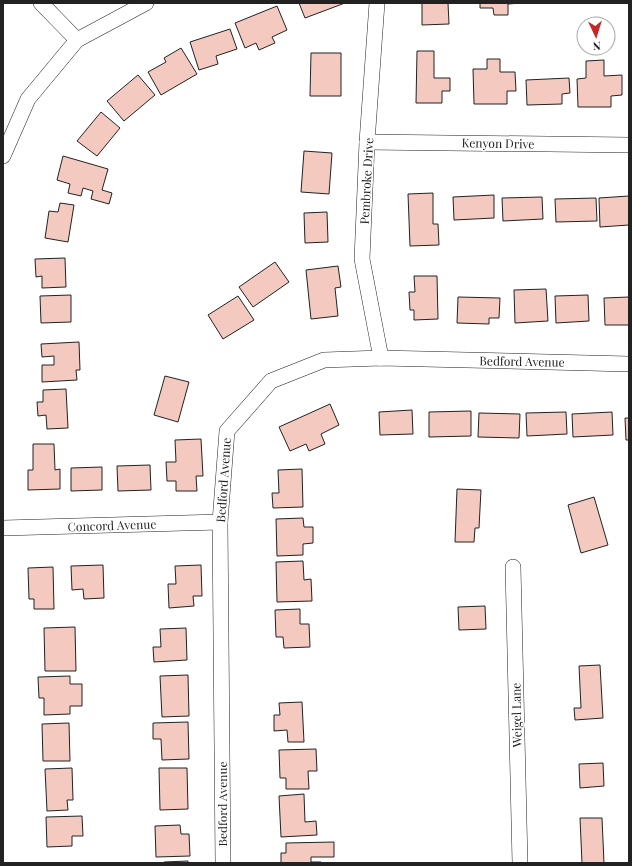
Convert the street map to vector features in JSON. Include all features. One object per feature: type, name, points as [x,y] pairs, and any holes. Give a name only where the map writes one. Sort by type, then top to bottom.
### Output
[{"type":"street","points":[[41,3],[76,40]]},
{"type":"street","points":[[3,156],[28,99],[76,40],[146,3]]},
{"type":"street","name":"Pembroke Drive","points":[[377,3],[367,142],[362,259],[381,358]]},
{"type":"street","name":"Kenyon Drive","points":[[367,142],[629,145]]},
{"type":"street","name":"Bedford Avenue","points":[[223,863],[220,522],[227,431],[271,381],[324,360],[381,358],[629,364]]},
{"type":"street","name":"Concord Avenue","points":[[3,528],[220,522]]},
{"type":"street","name":"Weigel Lane","points":[[513,567],[520,863]]},
{"type":"building","points":[[299,3],[345,3],[305,18]]},
{"type":"building","points":[[422,3],[448,3],[449,24],[422,25]]},
{"type":"building","points":[[480,3],[522,3],[508,4],[508,15],[494,15],[493,8],[480,8]]},
{"type":"building","points":[[277,6],[287,30],[272,37],[275,43],[259,50],[256,43],[245,48],[235,23]]},
{"type":"building","points":[[230,29],[237,49],[216,56],[218,64],[199,70],[190,42]]},
{"type":"building","points":[[181,48],[197,74],[161,95],[148,72],[166,62],[164,58]]},
{"type":"building","points":[[417,51],[434,51],[434,78],[450,78],[450,91],[442,91],[442,103],[416,103]]},
{"type":"building","points":[[311,53],[341,53],[341,96],[310,96]]},
{"type":"building","points":[[487,59],[500,59],[500,72],[515,72],[516,91],[507,91],[507,104],[474,104],[473,69],[487,69]]},
{"type":"building","points":[[604,60],[604,76],[622,75],[622,95],[611,96],[611,107],[578,107],[577,79],[586,78],[586,61]]},
{"type":"building","points":[[138,75],[155,95],[124,121],[107,101]]},
{"type":"building","points":[[569,78],[570,93],[562,94],[562,104],[527,105],[526,80]]},
{"type":"building","points":[[101,112],[120,128],[97,156],[77,141]]},
{"type":"building","points":[[304,151],[332,153],[329,194],[301,192]]},
{"type":"building","points":[[63,156],[108,169],[102,190],[112,193],[109,204],[91,199],[93,191],[83,188],[81,196],[68,193],[70,184],[57,180]]},
{"type":"building","points":[[433,193],[433,224],[438,224],[439,245],[410,246],[408,194]]},
{"type":"building","points":[[494,195],[494,218],[454,220],[453,197]]},
{"type":"building","points":[[629,196],[629,225],[600,227],[599,198]]},
{"type":"building","points":[[542,197],[543,219],[503,221],[502,198]]},
{"type":"building","points":[[596,198],[597,221],[556,222],[555,199]]},
{"type":"building","points":[[60,203],[74,205],[68,242],[45,238],[49,211],[58,212]]},
{"type":"building","points":[[327,212],[328,242],[305,243],[304,213]]},
{"type":"building","points":[[65,258],[66,287],[42,288],[42,276],[36,277],[35,259]]},
{"type":"building","points":[[275,262],[289,282],[253,307],[239,287]]},
{"type":"building","points":[[338,266],[341,287],[335,288],[338,316],[311,319],[306,270]]},
{"type":"building","points":[[414,276],[437,276],[438,319],[414,320],[414,310],[410,310],[409,292],[415,292]]},
{"type":"building","points":[[546,289],[548,321],[515,323],[514,290]]},
{"type":"building","points":[[71,295],[71,322],[41,323],[40,296]]},
{"type":"building","points":[[588,295],[589,321],[556,323],[555,296]]},
{"type":"building","points":[[238,296],[254,320],[223,339],[208,315]]},
{"type":"building","points":[[458,297],[500,298],[499,318],[489,318],[489,324],[457,323]]},
{"type":"building","points":[[629,297],[629,325],[605,325],[604,298]]},
{"type":"building","points":[[79,342],[80,370],[76,370],[77,380],[42,382],[42,365],[54,365],[54,356],[42,357],[41,344]]},
{"type":"building","points":[[165,376],[189,382],[178,422],[154,415]]},
{"type":"building","points":[[66,389],[68,428],[47,429],[46,415],[38,416],[37,402],[43,402],[43,390]]},
{"type":"building","points":[[330,404],[339,425],[321,434],[325,444],[309,451],[306,444],[290,451],[279,427]]},
{"type":"building","points":[[412,410],[413,434],[380,435],[379,412]]},
{"type":"building","points":[[471,411],[471,436],[429,437],[429,412]]},
{"type":"building","points":[[566,412],[567,434],[527,436],[526,413]]},
{"type":"building","points":[[612,412],[613,435],[573,437],[572,414]]},
{"type":"building","points":[[479,413],[520,414],[519,438],[478,437]]},
{"type":"building","points":[[625,418],[629,418],[629,440],[626,440]]},
{"type":"building","points":[[201,439],[203,476],[196,476],[197,491],[176,491],[176,481],[167,481],[166,462],[176,462],[175,440]]},
{"type":"building","points":[[33,444],[54,444],[55,470],[60,469],[60,489],[28,490],[28,470],[33,470]]},
{"type":"building","points":[[150,465],[151,490],[118,491],[117,466]]},
{"type":"building","points":[[102,467],[102,490],[71,491],[71,468]]},
{"type":"building","points":[[302,469],[303,507],[273,508],[272,493],[279,493],[278,470]]},
{"type":"building","points":[[457,489],[481,490],[479,528],[475,528],[474,542],[455,542]]},
{"type":"building","points":[[594,497],[608,545],[581,553],[568,505]]},
{"type":"building","points":[[303,518],[304,527],[313,527],[313,543],[303,544],[303,555],[277,556],[276,519]]},
{"type":"building","points":[[303,561],[304,580],[311,579],[312,601],[277,602],[276,562]]},
{"type":"building","points":[[103,565],[104,598],[84,599],[83,589],[72,590],[71,566]]},
{"type":"building","points":[[201,565],[202,596],[193,596],[194,606],[169,608],[168,584],[176,584],[175,566]]},
{"type":"building","points":[[53,567],[54,609],[34,609],[34,599],[29,599],[28,568]]},
{"type":"building","points":[[485,606],[486,629],[459,630],[458,607]]},
{"type":"building","points":[[300,609],[300,624],[309,624],[310,647],[284,648],[283,637],[276,637],[275,610]]},
{"type":"building","points":[[75,627],[76,671],[45,671],[44,628]]},
{"type":"building","points":[[186,628],[187,660],[154,662],[153,647],[161,647],[160,629]]},
{"type":"building","points":[[600,665],[603,718],[575,720],[574,708],[581,708],[579,666]]},
{"type":"building","points":[[188,675],[189,716],[162,717],[160,676]]},
{"type":"building","points":[[70,676],[70,684],[82,684],[82,706],[70,706],[70,714],[44,715],[44,698],[39,698],[38,677]]},
{"type":"building","points":[[302,702],[304,742],[288,742],[287,730],[274,731],[274,715],[280,715],[279,703]]},
{"type":"building","points":[[188,722],[189,759],[162,760],[161,739],[153,739],[153,723]]},
{"type":"building","points":[[69,723],[70,761],[43,761],[42,724]]},
{"type":"building","points":[[316,749],[317,771],[308,771],[309,789],[286,789],[286,778],[280,778],[279,750]]},
{"type":"building","points":[[603,763],[604,786],[580,788],[579,764]]},
{"type":"building","points":[[72,768],[73,800],[67,800],[68,810],[47,811],[45,769]]},
{"type":"building","points":[[159,768],[187,768],[188,809],[160,810]]},
{"type":"building","points":[[304,794],[305,822],[316,821],[317,835],[281,837],[279,796]]},
{"type":"building","points":[[82,816],[83,836],[72,836],[72,846],[47,847],[46,817]]},
{"type":"building","points":[[580,818],[602,818],[604,863],[582,863]]},
{"type":"building","points":[[180,825],[181,834],[189,834],[190,856],[156,857],[155,826]]},
{"type":"building","points":[[334,842],[334,857],[311,857],[311,862],[321,863],[281,863],[281,853],[286,853],[286,843]]},
{"type":"building","points":[[188,861],[188,863],[164,863],[164,862]]}]
